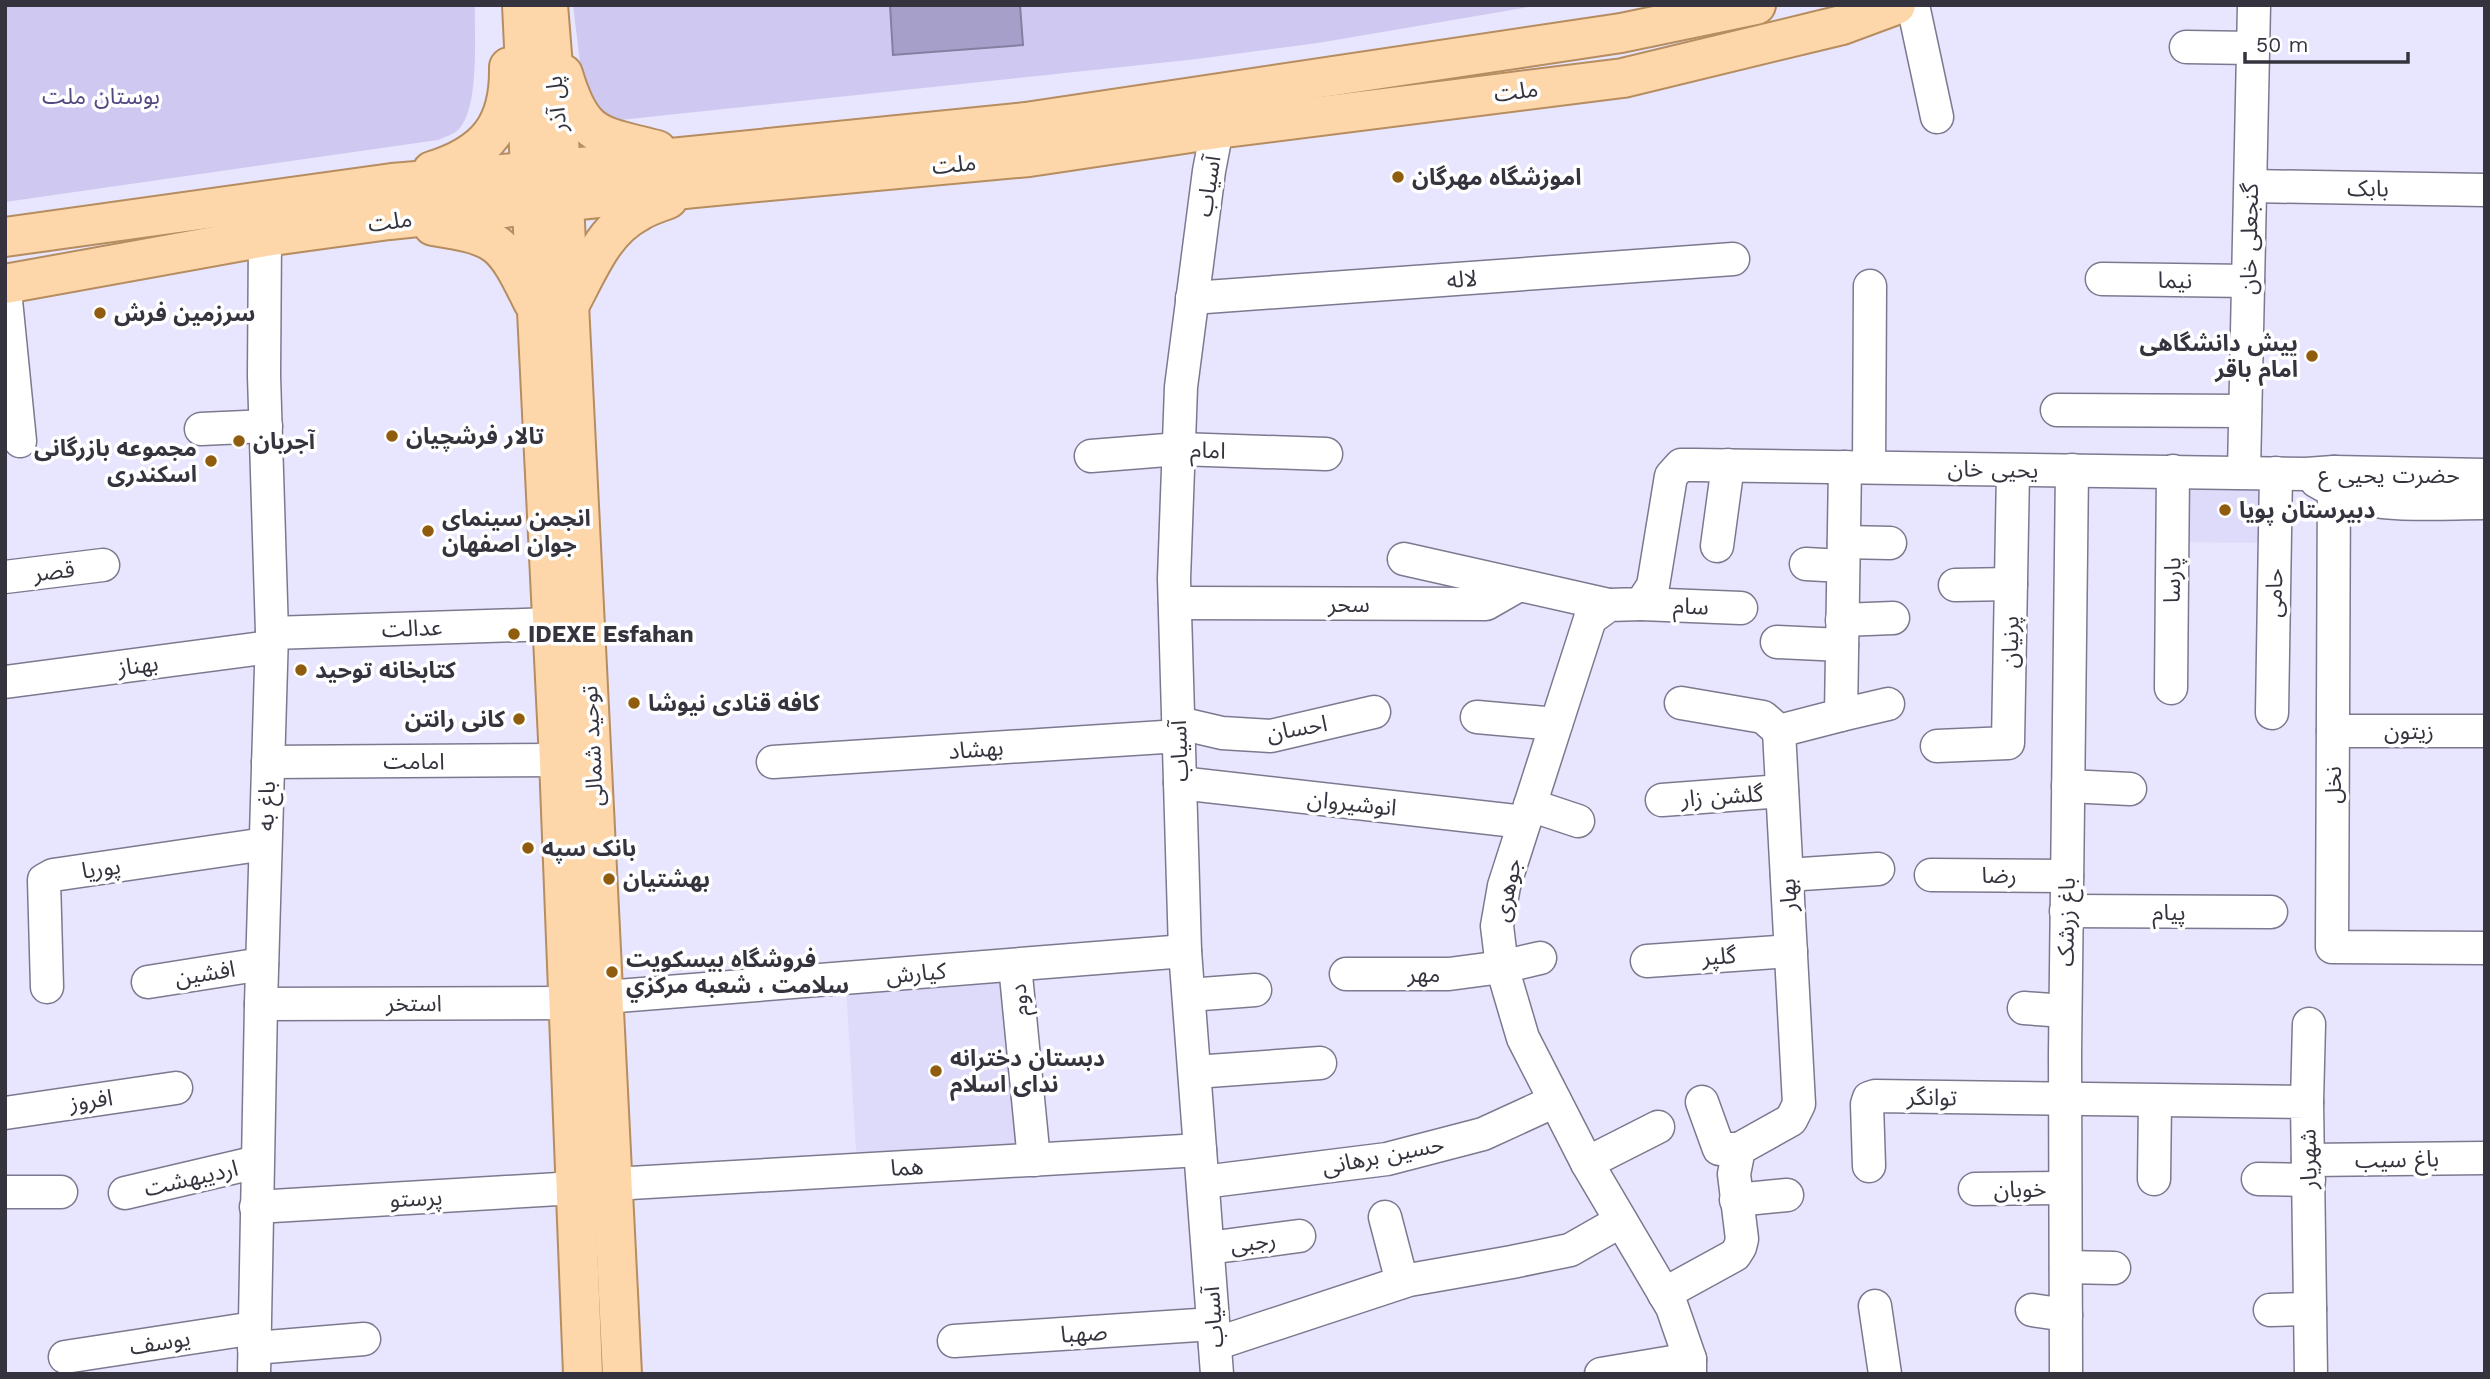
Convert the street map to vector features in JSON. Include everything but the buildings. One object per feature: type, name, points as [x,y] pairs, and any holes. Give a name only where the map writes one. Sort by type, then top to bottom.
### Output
[{"type":"main road","points":[[391,201],[476,150],[494,133],[506,106],[509,85],[507,5]]},
{"type":"main road","name":"پل آذر","points":[[522,5],[547,187]]},
{"type":"main road","name":"ملت","points":[[5,237],[690,172],[1621,33],[1756,5]]},
{"type":"main road","name":"ملت","points":[[690,172],[1029,157],[1217,129],[1623,78],[1842,25],[1896,5]]},
{"type":"main road","points":[[550,21],[569,95],[580,117],[594,131],[610,140],[690,172]]},
{"type":"main road","name":"پل آذر","points":[[547,187],[550,21]]},
{"type":"main road","points":[[391,201],[495,242],[553,308],[594,260],[611,233],[690,172]]},
{"type":"main road","name":"توحید شمالی","points":[[547,187],[553,308],[605,997],[622,1374]]},
{"type":"main road","name":"ملت","points":[[5,284],[265,237],[391,201]]},
{"type":"main road","name":"توحید شمالی","points":[[553,308],[552,624],[583,1374]]},
{"type":"main road","points":[[570,1068],[608,1067]]},
{"type":"street","points":[[1913,5],[1937,117]]},
{"type":"street","name":"گنجعلی خان","points":[[2244,472],[2254,5]]},
{"type":"street","points":[[2186,47],[2253,48]]},
{"type":"street","name":"آسیاب","points":[[1215,1347],[1185,951],[1175,603],[1181,387],[1217,129]]},
{"type":"street","name":"بابک","points":[[2251,186],[2485,190]]},
{"type":"street","name":"باغ به","points":[[254,1350],[272,640],[266,426],[265,237]]},
{"type":"street","name":"لاله","points":[[1192,298],[1733,260]]},
{"type":"street","name":"نیما","points":[[2102,279],[2248,281]]},
{"type":"street","points":[[1841,715],[1843,554],[1857,467],[1870,286]]},
{"type":"street","points":[[5,290],[20,441]]},
{"type":"street","points":[[2057,410],[2245,411]]},
{"type":"street","points":[[201,429],[266,426]]},
{"type":"street","name":"امام","points":[[1091,456],[1178,449],[1326,454]]},
{"type":"street","name":"یحیی خان","points":[[1641,604],[1653,586],[1671,476],[1681,465],[2244,472],[2313,478]]},
{"type":"street","points":[[1717,546],[1728,465]]},
{"type":"street","name":"باغ زرشک","points":[[2066,1374],[2065,1011],[2072,470]]},
{"type":"street","name":"پرنیان","points":[[1937,746],[2008,743],[2013,471]]},
{"type":"street","name":"پارسا","points":[[2171,688],[2173,471]]},
{"type":"street","name":"حضرت یحیی ع","points":[[2313,478],[2485,475]]},
{"type":"street","name":"حضرت یحیی ع","points":[[2313,478],[2387,502],[2485,503]]},
{"type":"street","name":"حامی","points":[[2272,713],[2313,478]]},
{"type":"street","name":"نخل","points":[[2313,478],[2333,731],[2332,947],[2485,947]]},
{"type":"street","points":[[1806,564],[1890,543]]},
{"type":"street","points":[[1404,559],[1609,605],[1641,604]]},
{"type":"street","name":"قصر","points":[[5,577],[103,565]]},
{"type":"street","points":[[1955,585],[2011,584]]},
{"type":"street","name":"سحر","points":[[1175,603],[1486,604],[1519,585]]},
{"type":"street","name":"سام","points":[[1641,604],[1741,608]]},
{"type":"street","name":"جوهری","points":[[1609,605],[1590,619],[1504,886],[1497,926],[1502,967],[1523,1038],[1587,1163],[1672,1307],[1690,1366]]},
{"type":"street","points":[[1777,642],[1842,633],[1892,618]]},
{"type":"street","name":"عدالت","points":[[272,640],[552,624]]},
{"type":"street","name":"بهناز","points":[[5,682],[272,640]]},
{"type":"street","points":[[1681,704],[1763,717],[1779,731],[1888,704]]},
{"type":"street","name":"احسان","points":[[1179,729],[1271,736],[1374,712]]},
{"type":"street","points":[[1477,717],[1556,723]]},
{"type":"street","name":"بهشاد","points":[[773,762],[1179,729]]},
{"type":"street","name":"بهار","points":[[1739,1149],[1791,1120],[1799,1104],[1779,731]]},
{"type":"street","name":"زیتون","points":[[2333,731],[2485,731]]},
{"type":"street","name":"امامت","points":[[268,762],[559,760]]},
{"type":"street","name":"انوشیروان","points":[[1180,783],[1527,814],[1578,821]]},
{"type":"street","points":[[2068,786],[2130,789]]},
{"type":"street","name":"گلشن زار","points":[[1662,800],[1782,791]]},
{"type":"street","name":"پوریا","points":[[47,987],[44,880],[53,875],[265,844]]},
{"type":"street","points":[[1787,874],[1878,869]]},
{"type":"street","name":"رضا","points":[[1931,875],[2067,876]]},
{"type":"street","name":"پیام","points":[[2066,911],[2271,912]]},
{"type":"street","name":"کیارش","points":[[605,997],[1185,951]]},
{"type":"street","name":"گلپر","points":[[1647,961],[1791,951]]},
{"type":"street","name":"مهر","points":[[1346,974],[1449,974],[1502,967],[1540,958]]},
{"type":"street","name":"افشین","points":[[148,982],[262,964]]},
{"type":"street","name":"دوم","points":[[1016,965],[1034,1160]]},
{"type":"street","points":[[1189,995],[1255,990]]},
{"type":"street","name":"استخر","points":[[261,1004],[568,1003]]},
{"type":"street","points":[[2024,1009],[2065,1011]]},
{"type":"street","points":[[2307,1102],[2309,1024]]},
{"type":"street","points":[[1195,1072],[1320,1063]]},
{"type":"street","name":"افروز","points":[[5,1113],[176,1088]]},
{"type":"street","name":"توانگر","points":[[1869,1166],[1869,1098],[2065,1099]]},
{"type":"street","name":"شهریار","points":[[2065,1099],[2307,1102],[2311,1374]]},
{"type":"street","name":"حسین برهانی","points":[[1203,1182],[1387,1159],[1483,1134],[1555,1101]]},
{"type":"street","points":[[2154,1179],[2155,1101]]},
{"type":"street","points":[[1664,1294],[1735,1255],[1742,1239],[1734,1174],[1739,1149],[1719,1149],[1703,1102]]},
{"type":"street","points":[[1587,1163],[1658,1127]]},
{"type":"street","name":"هما","points":[[613,1184],[1200,1150]]},
{"type":"street","name":"باغ سیب","points":[[2258,1179],[2308,1170],[2485,1158]]},
{"type":"street","name":"اردیبهشت","points":[[125,1193],[257,1162]]},
{"type":"street","name":"پرستو","points":[[256,1207],[575,1188]]},
{"type":"street","name":"خوبان","points":[[1975,1189],[2065,1188]]},
{"type":"street","points":[[5,1192],[61,1192]]},
{"type":"street","points":[[1736,1200],[1787,1195]]},
{"type":"street","points":[[1385,1217],[1402,1282]]},
{"type":"street","name":"صهبا","points":[[954,1341],[1215,1347],[1402,1282],[1570,1250],[1621,1221]]},
{"type":"street","name":"رجبی","points":[[1208,1248],[1299,1236]]},
{"type":"street","points":[[2066,1267],[2114,1268]]},
{"type":"street","points":[[1875,1306],[1885,1374]]},
{"type":"street","points":[[2270,1310],[2310,1309]]},
{"type":"street","points":[[2032,1310],[2066,1315]]},
{"type":"street","name":"یوسف","points":[[65,1357],[254,1350],[364,1339]]},
{"type":"street","points":[[1601,1374],[1690,1366]]},
{"type":"shaded area","points":[[890,5],[1020,5],[1023,45],[893,55]]},
{"type":"shaded area","name":"دبیرستان پویا","points":[[2182,478],[2268,479],[2268,543],[2181,542]]},
{"type":"shaded area","name":"دبستان دخترانه ندای اسلام","points":[[1011,975],[1029,1155],[857,1165],[846,987]]},
{"type":"green space","name":"بوستان ملت","points":[[5,5],[475,5],[474,71],[470,106],[458,130],[438,140],[5,202]]},
{"type":"green space","points":[[573,5],[1540,5],[1318,43],[1197,59],[620,120],[605,117],[585,103]]},
{"type":"place","name":"اموزشگاه مهرگان","points":[[1398,177]]},
{"type":"place","name":"سرزمین فرش","points":[[100,313]]},
{"type":"place","name":"پیش دانشگاهی امام باقر","points":[[2312,356]]},
{"type":"place","name":"تالار فرشچیان","points":[[392,436]]},
{"type":"place","name":"آجربان","points":[[239,441]]},
{"type":"place","name":"مجموعه بازرگانی اسکندری","points":[[211,461]]},
{"type":"place","name":"دبیرستان پویا","points":[[2225,510]]},
{"type":"place","name":"انجمن سینمای جوان اصفهان","points":[[428,531]]},
{"type":"place","name":"IDEXE Esfahan","points":[[514,634]]},
{"type":"place","name":"کتابخانه توحید","points":[[301,670]]},
{"type":"place","name":"کافه قنادی نیوشا","points":[[634,703]]},
{"type":"place","name":"کانی رانتن","points":[[519,719]]},
{"type":"place","name":"بانک سپه","points":[[528,848]]},
{"type":"place","name":"بهشتیان","points":[[609,879]]},
{"type":"place","name":"فروشگاه بيسكويت سلامت ، شعبه مركزي","points":[[612,972]]},
{"type":"place","name":"دبستان دخترانه ندای اسلام","points":[[936,1071]]}]
